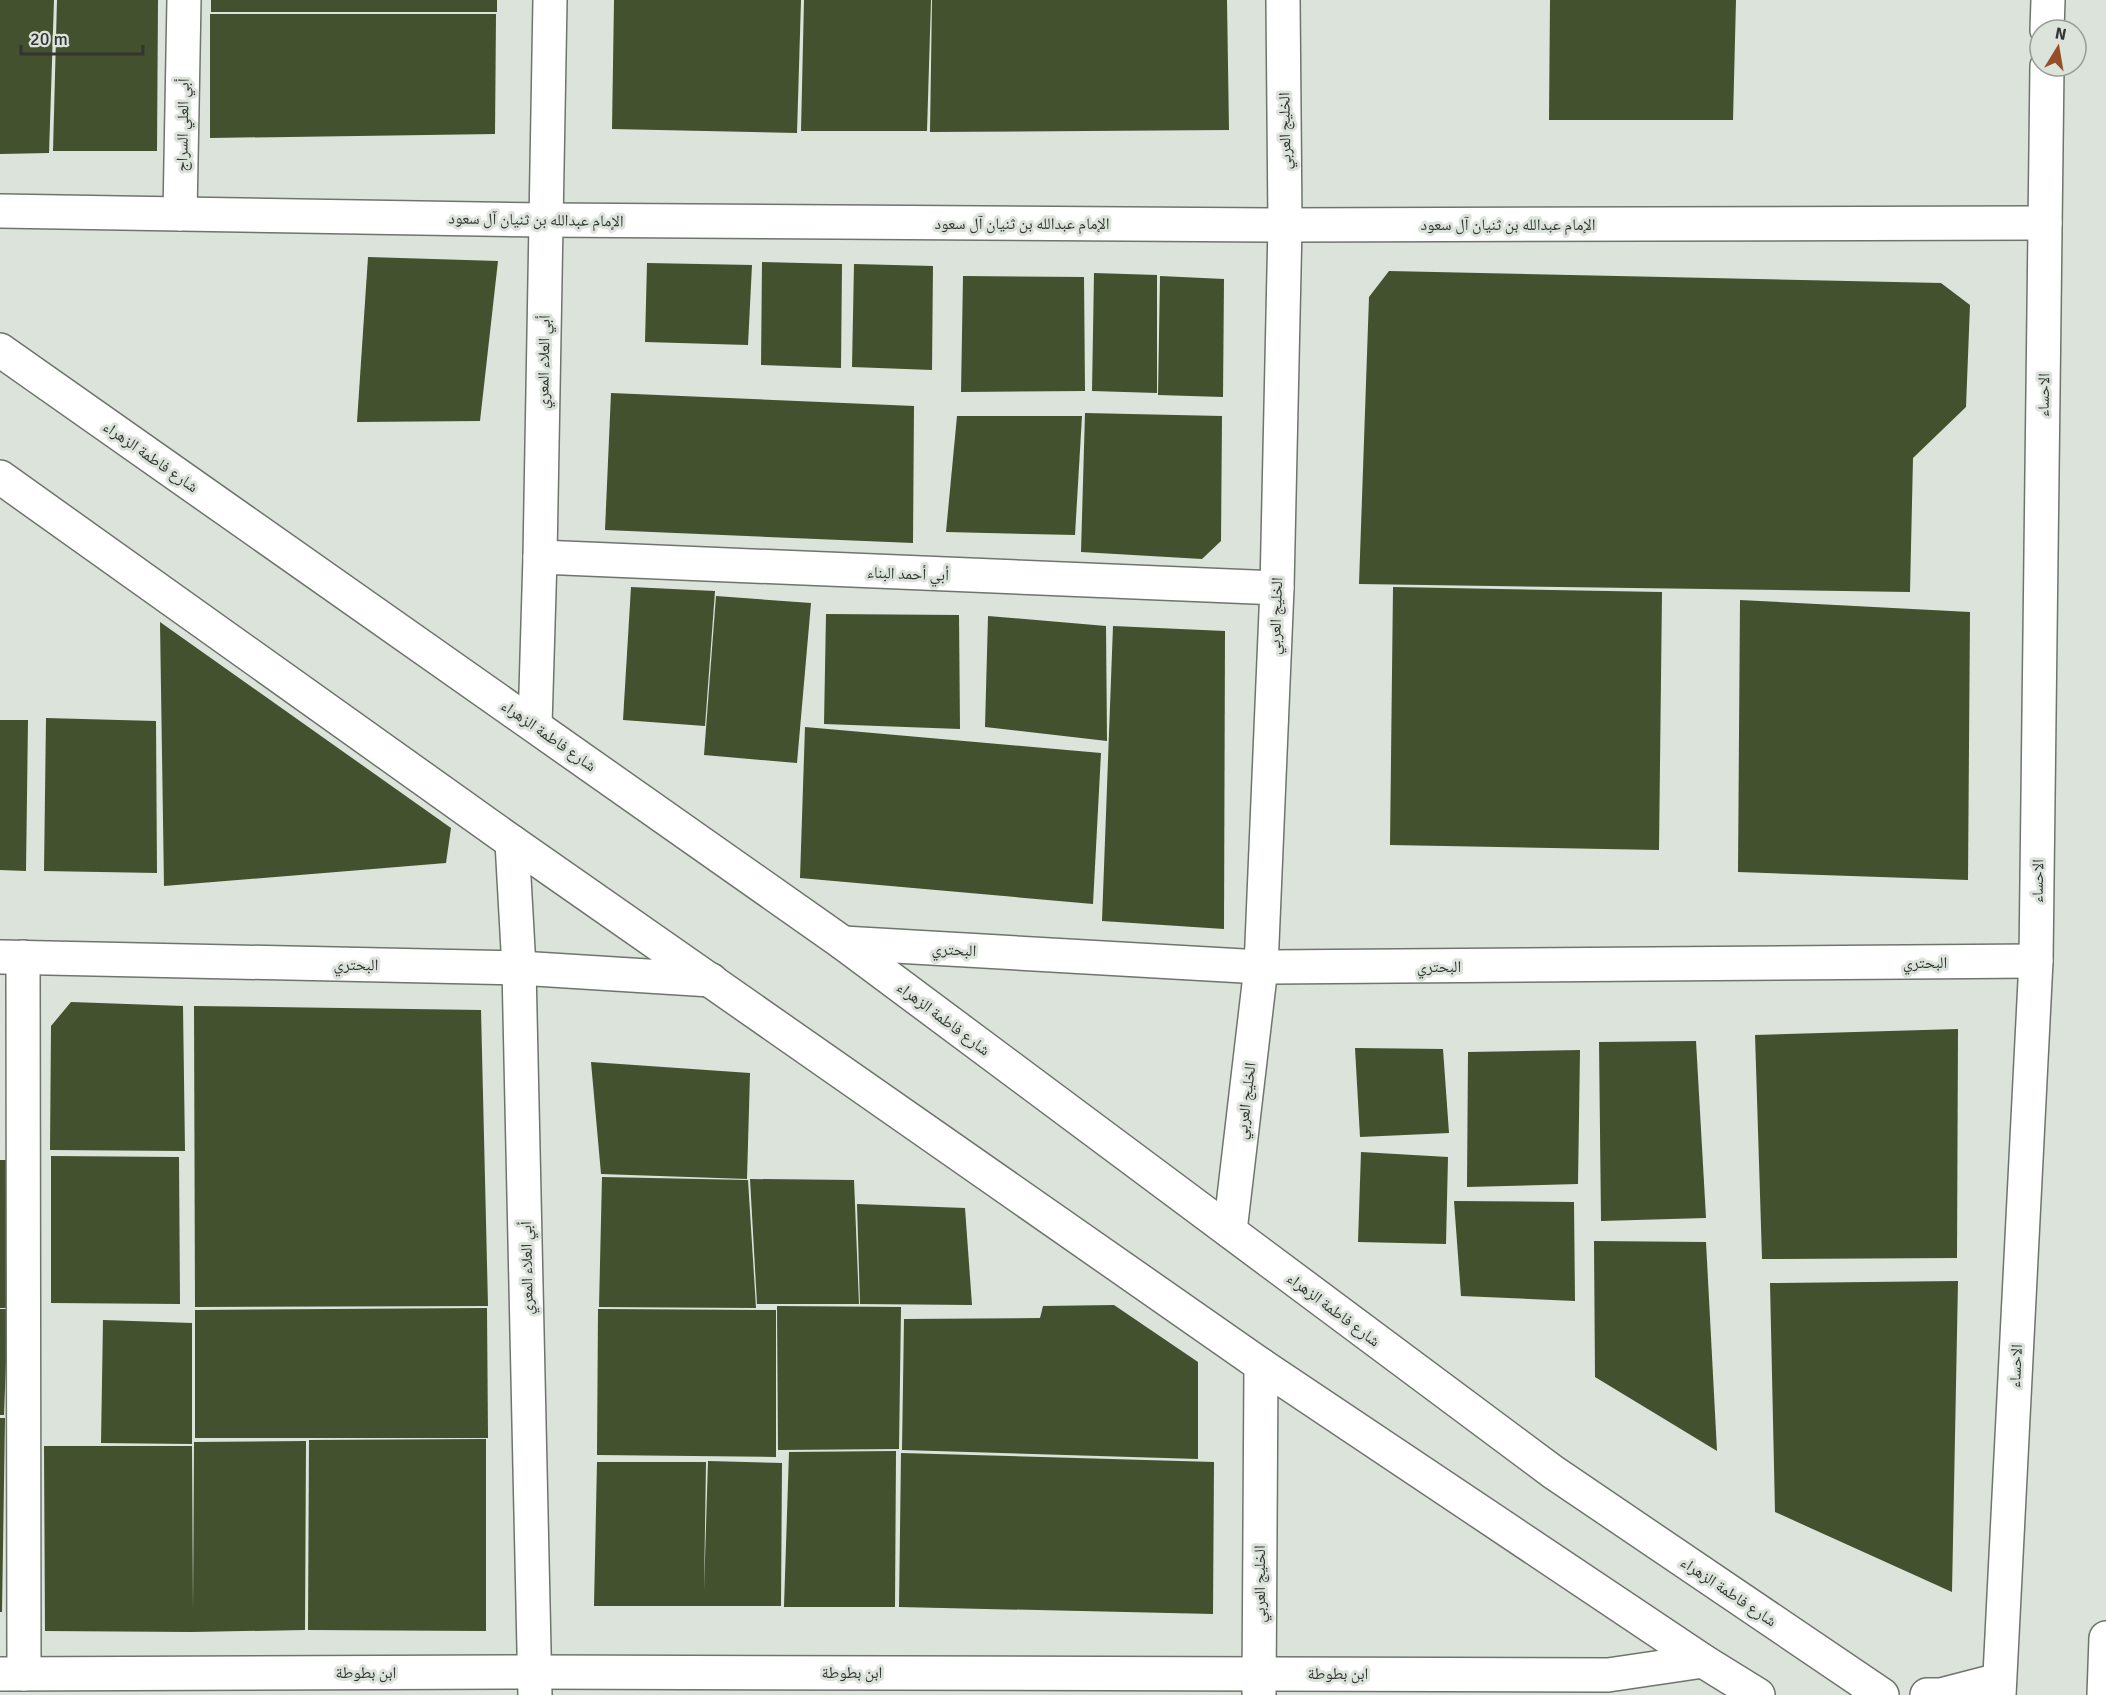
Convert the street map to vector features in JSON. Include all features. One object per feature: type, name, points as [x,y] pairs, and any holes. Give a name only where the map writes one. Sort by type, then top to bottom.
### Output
[{"type":"street","name":"أبي العلي السراج","points":[[180,214],[184,0]]},
{"type":"street","name":"أبي العلاء المعري","points":[[535,724],[550,0]]},
{"type":"street","name":"الخليج العربي","points":[[1230,1231],[1261,967],[1276,588],[1285,225],[1283,0]]},
{"type":"street","points":[[2047,18],[2048,0]]},
{"type":"street","name":"الاحساء","points":[[1999,1688],[2036,961],[2047,78]]},
{"type":"street","name":"الإمام عبدالله بن ثنيان آل سعود","points":[[0,211],[545,220],[1285,225],[2045,223]]},
{"type":"street","name":"شارع فاطمة الزهراء","points":[[0,350],[535,724],[843,943],[1553,1472],[1882,1695]]},
{"type":"street","points":[[0,477],[512,842],[1261,1365],[1703,1661],[1758,1695]]},
{"type":"street","name":"أبي أحمد البناء","points":[[540,557],[1276,588]]},
{"type":"street","name":"أبي العلاء المعري","points":[[512,842],[519,968],[535,1683]]},
{"type":"street","name":"البحتري","points":[[843,943],[1261,967],[2036,961]]},
{"type":"street","points":[[11,957],[12,1674]]},
{"type":"street","name":"البحتري","points":[[11,957],[519,968],[711,980]]},
{"type":"street","name":"الخليج العربي","points":[[1259,1684],[1261,1365]]},
{"type":"street","points":[[2104,1695],[2106,1638]]},
{"type":"street","name":"ابن بطوطة","points":[[12,1674],[535,1683],[1259,1684],[1608,1675],[1703,1661]]},
{"type":"street","points":[[1927,1695],[1999,1688]]},
{"type":"building","points":[[0,0],[54,0],[49,153],[0,154]]},
{"type":"building","points":[[57,0],[158,0],[157,151],[53,151]]},
{"type":"building","points":[[211,0],[497,0],[497,12],[211,12]]},
{"type":"building","points":[[614,0],[801,0],[797,133],[612,129]]},
{"type":"building","points":[[804,0],[931,0],[927,131],[801,131]]},
{"type":"building","points":[[932,0],[1227,0],[1229,130],[930,132]]},
{"type":"building","points":[[1550,0],[1736,0],[1733,120],[1549,120]]},
{"type":"building","points":[[210,14],[496,14],[495,134],[210,138]]},
{"type":"building","points":[[368,257],[498,261],[480,421],[357,422]]},
{"type":"building","points":[[762,262],[842,264],[841,368],[761,365]]},
{"type":"building","points":[[647,263],[752,265],[748,345],[645,342]]},
{"type":"building","points":[[854,264],[933,266],[932,370],[852,367]]},
{"type":"building","points":[[1389,271],[1941,283],[1970,305],[1966,407],[1913,458],[1910,592],[1359,584],[1369,297]]},
{"type":"building","points":[[1094,273],[1157,275],[1157,393],[1092,391]]},
{"type":"building","points":[[963,276],[1084,277],[1085,391],[961,392]]},
{"type":"building","points":[[1160,276],[1224,279],[1223,397],[1158,395]]},
{"type":"building","points":[[611,393],[914,406],[913,543],[605,530]]},
{"type":"building","points":[[1085,413],[1222,416],[1221,541],[1202,559],[1081,552]]},
{"type":"building","points":[[957,416],[1082,416],[1075,535],[946,532]]},
{"type":"building","points":[[631,587],[715,591],[705,726],[623,720]]},
{"type":"building","points":[[1393,587],[1662,592],[1659,850],[1390,845]]},
{"type":"building","points":[[716,596],[811,603],[797,763],[704,755]]},
{"type":"building","points":[[1740,600],[1970,612],[1968,880],[1738,872]]},
{"type":"building","points":[[826,614],[959,615],[960,729],[824,724]]},
{"type":"building","points":[[988,616],[1106,626],[1107,741],[985,727]]},
{"type":"building","points":[[160,622],[451,828],[446,863],[164,886]]},
{"type":"building","points":[[1113,626],[1225,631],[1224,929],[1102,921]]},
{"type":"building","points":[[46,718],[156,721],[157,873],[44,871]]},
{"type":"building","points":[[0,720],[28,720],[26,871],[0,870]]},
{"type":"building","points":[[805,727],[1101,753],[1093,904],[800,878]]},
{"type":"building","points":[[71,1002],[183,1006],[185,1151],[50,1150],[51,1026]]},
{"type":"building","points":[[194,1006],[481,1010],[488,1306],[195,1307]]},
{"type":"building","points":[[1958,1029],[1957,1258],[1762,1259],[1755,1035]]},
{"type":"building","points":[[1696,1041],[1706,1218],[1601,1221],[1599,1042]]},
{"type":"building","points":[[1355,1048],[1443,1049],[1449,1133],[1360,1137]]},
{"type":"building","points":[[1580,1050],[1578,1184],[1467,1187],[1468,1052]]},
{"type":"building","points":[[591,1062],[750,1073],[747,1179],[601,1174]]},
{"type":"building","points":[[1361,1152],[1448,1157],[1446,1244],[1358,1242]]},
{"type":"building","points":[[51,1156],[179,1157],[180,1304],[51,1303]]},
{"type":"building","points":[[0,1160],[6,1160],[6,1308],[0,1308]]},
{"type":"building","points":[[602,1177],[748,1180],[756,1308],[599,1307]]},
{"type":"building","points":[[750,1179],[854,1180],[859,1304],[757,1304]]},
{"type":"building","points":[[1454,1201],[1574,1202],[1575,1301],[1461,1296]]},
{"type":"building","points":[[857,1204],[965,1208],[972,1305],[860,1304]]},
{"type":"building","points":[[1594,1241],[1706,1242],[1717,1451],[1595,1377]]},
{"type":"building","points":[[1958,1281],[1952,1592],[1775,1512],[1770,1283]]},
{"type":"building","points":[[1114,1305],[1198,1362],[1198,1459],[902,1450],[904,1319],[1040,1318],[1043,1306]]},
{"type":"building","points":[[777,1306],[901,1307],[899,1449],[778,1450]]},
{"type":"building","points":[[487,1308],[488,1438],[195,1438],[195,1310]]},
{"type":"building","points":[[0,1309],[8,1309],[4,1415],[0,1415]]},
{"type":"building","points":[[598,1309],[776,1310],[776,1457],[597,1455]]},
{"type":"building","points":[[103,1320],[192,1323],[192,1444],[101,1443]]},
{"type":"building","points":[[0,1418],[5,1418],[2,1612],[0,1612]]},
{"type":"building","points":[[486,1439],[486,1631],[308,1630],[309,1440]]},
{"type":"building","points":[[306,1441],[305,1630],[45,1631],[44,1446],[192,1446],[193,1610],[194,1442]]},
{"type":"building","points":[[896,1451],[895,1607],[784,1607],[789,1452]]},
{"type":"building","points":[[901,1453],[1214,1462],[1213,1614],[899,1607]]},
{"type":"building","points":[[708,1461],[782,1463],[781,1606],[594,1606],[597,1462],[706,1462],[704,1591]]}]
